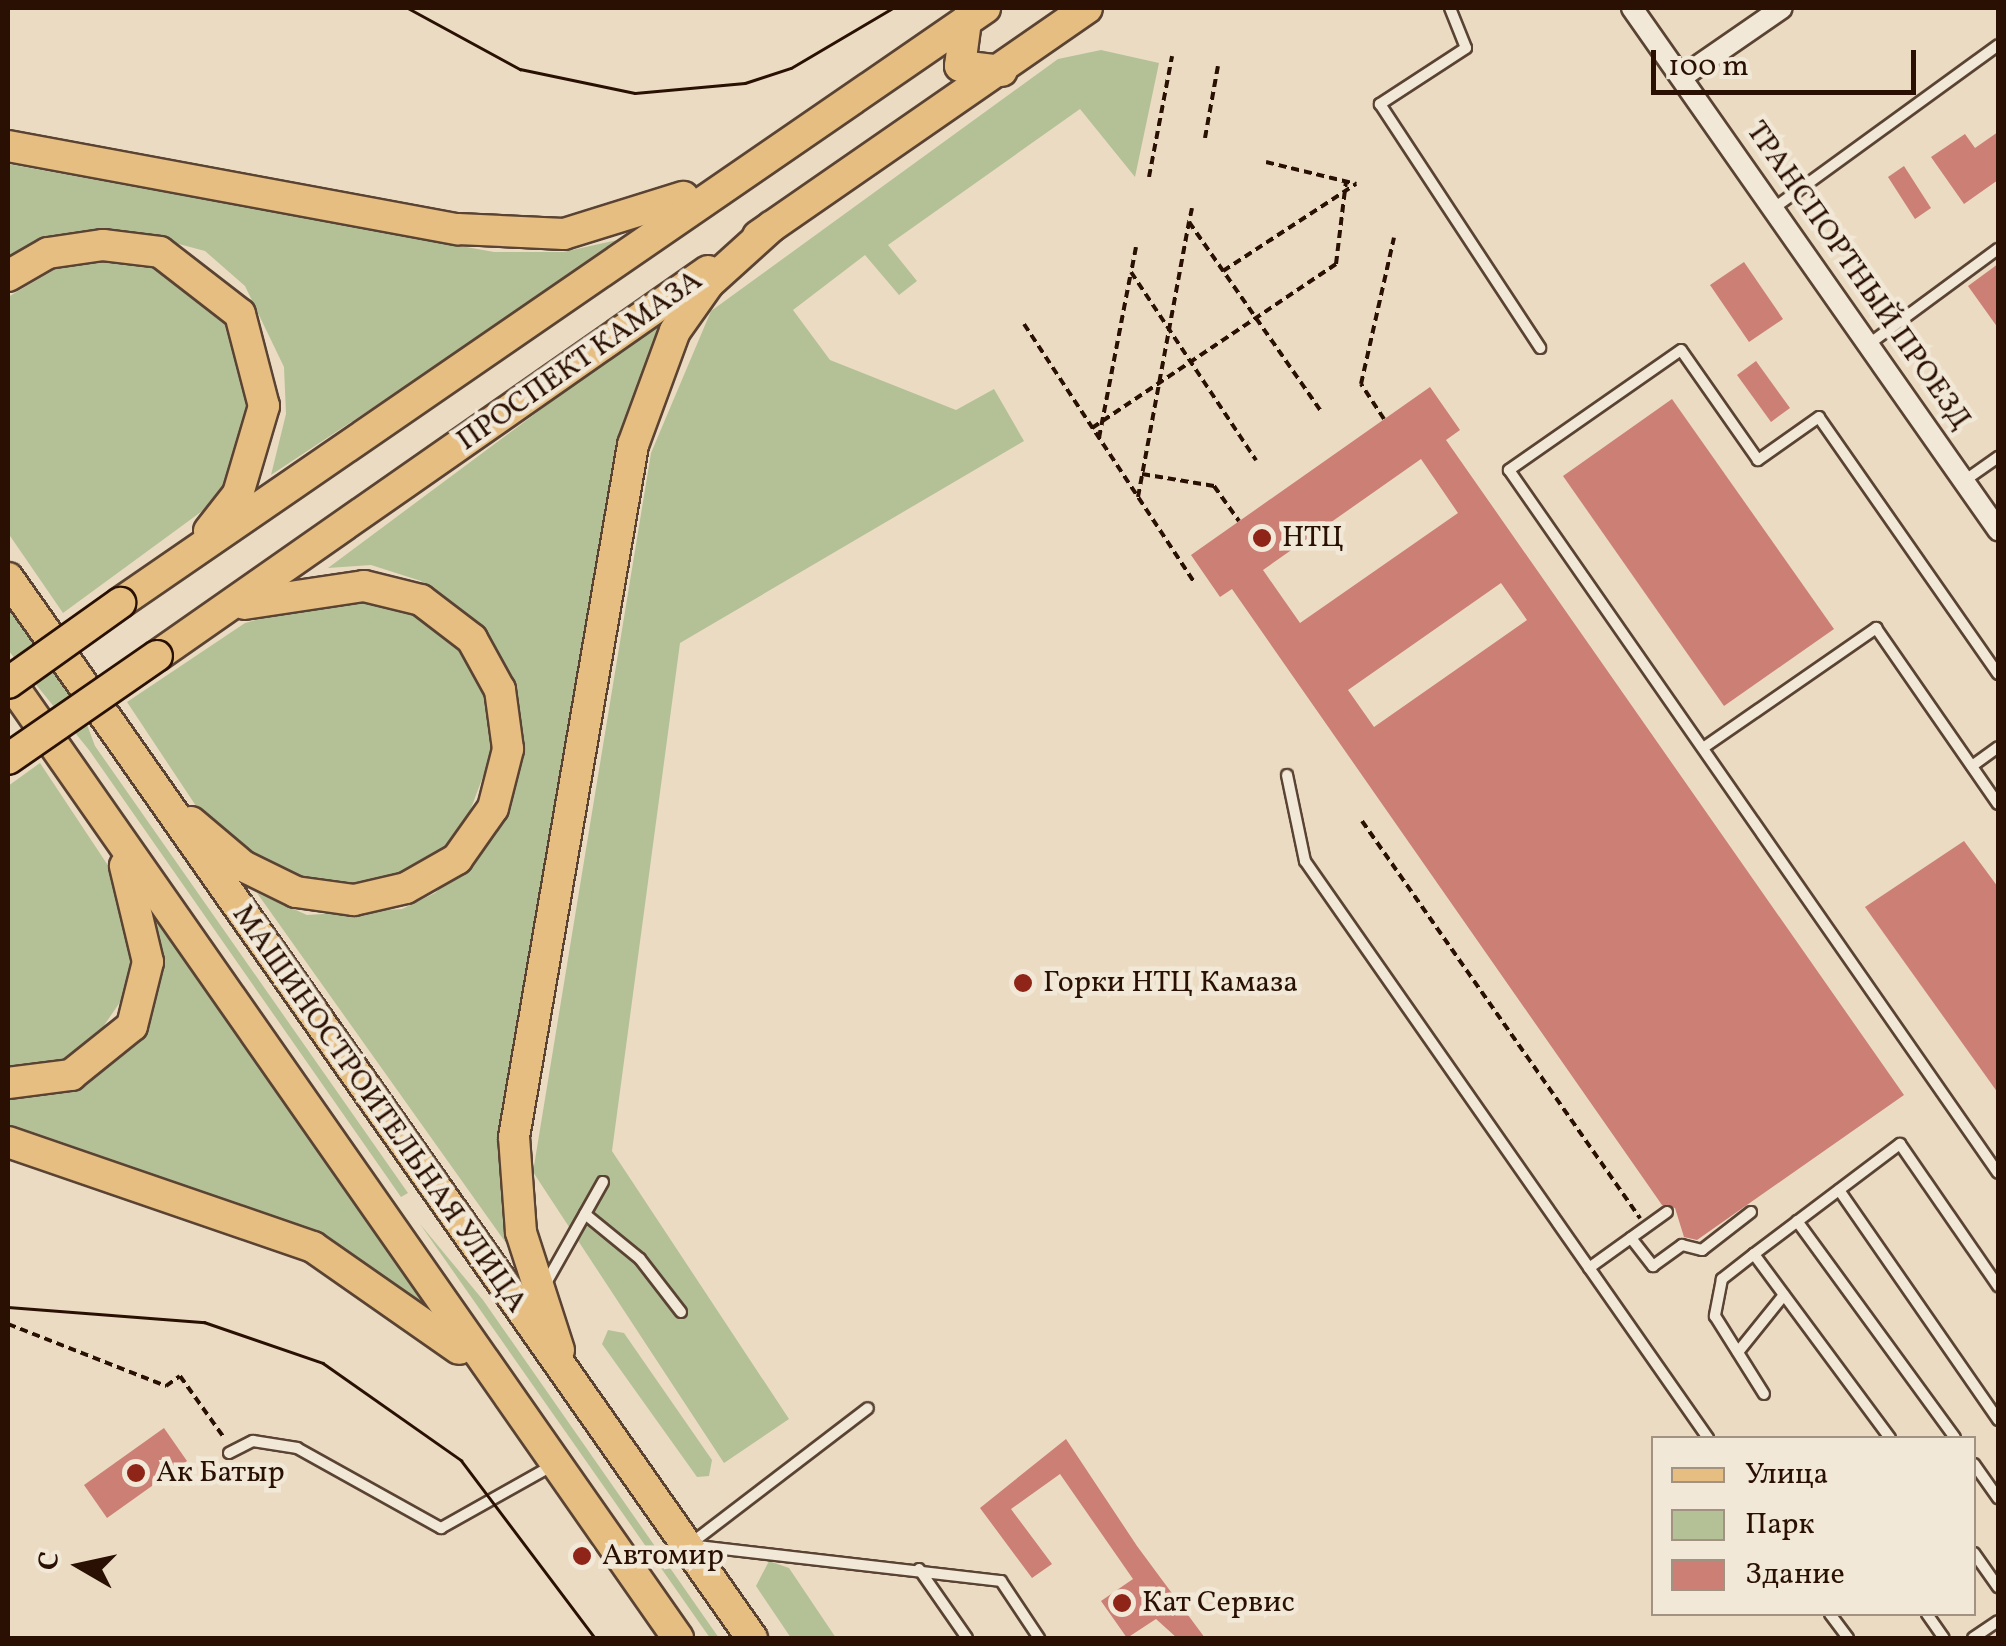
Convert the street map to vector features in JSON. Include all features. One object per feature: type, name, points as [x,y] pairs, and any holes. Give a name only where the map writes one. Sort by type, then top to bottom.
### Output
[{"type":"main road","name":"ПРОСПЕКТ КАМАЗА","points":[[8,760],[771,227],[1002,71],[1087,8]]},
{"type":"main road","name":"ПРОСПЕКТ КАМАЗА","points":[[8,681],[754,163],[976,14]]},
{"type":"main road","points":[[976,14],[960,66],[1002,71]]},
{"type":"main road","points":[[8,146],[458,229],[564,234],[655,210],[754,163]]},
{"type":"main road","points":[[569,1381],[521,1232],[514,1137],[633,445],[675,331],[709,282],[771,227]]},
{"type":"main road","points":[[8,276],[48,253],[103,245],[160,252],[240,314],[262,390],[255,451],[238,494],[193,553]]},
{"type":"main road","name":"МАШИНОСТРОИТЕЛЬНАЯ УЛИЦА","points":[[8,578],[752,1638]]},
{"type":"main road","points":[[159,794],[243,866],[296,892],[354,900],[406,888],[457,859],[493,808],[508,749],[500,690],[472,639],[421,600],[364,586],[226,608]]},
{"type":"main road","name":"МАШИНОСТРОИТЕЛЬНАЯ УЛИЦА","points":[[8,681],[678,1638]]},
{"type":"main road","points":[[8,1083],[72,1076],[132,1026],[148,962],[110,826]]},
{"type":"main road","points":[[8,1142],[313,1247],[436,1324],[525,1419]]},
{"type":"street","name":"ТРАНСПОРТНЫЙ ПРОЕЗД","points":[[1632,8],[1997,525]]},
{"type":"street","points":[[1682,77],[1782,8]]},
{"type":"lane","points":[[1450,8],[1466,48],[1380,104],[1540,348]]},
{"type":"lane","points":[[1774,208],[1998,45]]},
{"type":"lane","points":[[1868,344],[1998,249]]},
{"type":"lane","points":[[1998,674],[1820,417],[1758,460],[1681,350],[1509,470],[1998,1173]]},
{"type":"lane","points":[[1964,481],[1998,457]]},
{"type":"lane","points":[[1703,748],[1876,628],[1998,804]]},
{"type":"lane","points":[[1972,766],[1998,747]]},
{"type":"lane","points":[[1287,775],[1305,860],[1707,1436]]},
{"type":"lane","points":[[1764,1394],[1715,1316],[1722,1279],[1900,1144],[1998,1286]]},
{"type":"lane","points":[[540,1293],[604,1182]]},
{"type":"lane","points":[[1839,1190],[1998,1420]]},
{"type":"lane","points":[[1589,1268],[1668,1212]]},
{"type":"lane","points":[[1631,1238],[1653,1266],[1682,1245],[1702,1250],[1751,1212]]},
{"type":"lane","points":[[585,1214],[640,1259],[681,1312]]},
{"type":"lane","points":[[1797,1222],[1954,1436]]},
{"type":"lane","points":[[1754,1254],[1889,1436]]},
{"type":"lane","points":[[1738,1352],[1784,1295]]},
{"type":"lane","points":[[688,1546],[868,1408]]},
{"type":"lane","points":[[231,1451],[254,1441],[298,1448],[442,1528],[556,1463]]},
{"type":"lane","points":[[1976,1467],[1998,1498]]},
{"type":"lane","points":[[688,1546],[1001,1581],[1039,1638]]},
{"type":"lane","points":[[1976,1556],[1998,1587]]},
{"type":"lane","points":[[919,1569],[968,1638]]},
{"type":"lane","points":[[1832,1616],[1848,1638]]},
{"type":"lane","points":[[1928,1616],[1944,1638]]},
{"type":"lane","points":[[1973,1638],[1998,1620]]},
{"type":"path","points":[[1149,177],[1172,56]]},
{"type":"path","points":[[1205,138],[1218,66]]},
{"type":"path","points":[[1223,271],[1356,184],[1266,162]]},
{"type":"path","points":[[1092,428],[1336,264],[1346,181]]},
{"type":"path","points":[[1138,496],[1192,208]]},
{"type":"path","points":[[1189,222],[1322,414]]},
{"type":"path","points":[[1384,419],[1361,384],[1394,238]]},
{"type":"path","points":[[1099,438],[1136,247]]},
{"type":"path","points":[[1131,272],[1256,460]]},
{"type":"path","points":[[1024,324],[1195,583]]},
{"type":"path","points":[[1142,474],[1214,486],[1240,521]]},
{"type":"path","points":[[1362,820],[1646,1228]]},
{"type":"path","points":[[8,1324],[166,1386],[180,1376],[231,1451]]},
{"type":"green space","points":[[1101,50],[1159,63],[1135,177],[1080,109],[888,245],[917,281],[899,295],[865,255],[793,310],[830,360],[956,410],[994,389],[1024,441],[680,643],[612,1151],[789,1419],[724,1463],[533,1172],[651,453],[711,311],[1058,59]]},
{"type":"green space","points":[[8,164],[494,252],[563,252],[631,237],[271,475],[286,414],[284,367],[245,286],[205,251],[130,231],[100,232],[8,263]]},
{"type":"green space","points":[[103,258],[156,267],[225,323],[246,368],[249,421],[220,498],[63,613],[8,533],[8,297],[59,267]]},
{"type":"green space","points":[[669,314],[616,452],[507,1081],[499,1150],[506,1243],[257,893],[307,915],[402,909],[435,893],[490,840],[509,808],[521,749],[514,689],[490,636],[421,581],[371,565],[328,568]]},
{"type":"green space","points":[[8,598],[77,698],[95,746],[408,1193],[401,1197],[89,750],[8,650]]},
{"type":"green space","points":[[333,599],[392,604],[432,622],[472,661],[491,705],[493,750],[459,840],[377,887],[290,882],[210,827],[127,702],[245,623]]},
{"type":"green space","points":[[40,763],[115,876],[134,939],[131,986],[88,1049],[54,1065],[8,1070],[8,786]]},
{"type":"green space","points":[[146,899],[434,1309],[319,1243],[8,1133],[8,1095],[72,1086],[130,1044]]},
{"type":"green space","points":[[420,1224],[483,1300],[719,1638],[710,1638]]},
{"type":"green space","points":[[608,1330],[624,1333],[712,1460],[709,1476],[697,1477],[602,1344]]},
{"type":"green space","points":[[769,1561],[789,1568],[836,1638],[791,1638],[756,1586]]},
{"type":"building","points":[[1998,132],[1998,180],[1964,204],[1931,157],[1965,134],[1975,148]]},
{"type":"building","points":[[1904,166],[1931,208],[1915,219],[1888,177]]},
{"type":"building","points":[[1744,262],[1783,319],[1749,342],[1710,285]]},
{"type":"building","points":[[1998,264],[1998,328],[1968,286]]},
{"type":"building","points":[[1756,361],[1790,408],[1771,422],[1737,375]]},
{"type":"building","points":[[1430,387],[1460,430],[1446,440],[1904,1095],[1697,1240],[1684,1237],[1675,1208],[1662,1205],[1232,589],[1220,597],[1191,555]],"holes":[[[1421,459],[1458,513],[1300,623],[1263,570]],[[1501,583],[1527,620],[1374,727],[1348,690]]]},
{"type":"building","points":[[1672,399],[1834,629],[1724,706],[1563,476]]},
{"type":"building","points":[[1964,841],[1998,887],[1998,1093],[1865,907]]},
{"type":"building","name":"Ак Батыр","points":[[164,1428],[187,1461],[107,1518],[84,1485]]},
{"type":"building","points":[[1066,1439],[1137,1546],[1205,1638],[1177,1638],[1156,1619],[1127,1638],[1101,1601],[1133,1579],[1060,1474],[1011,1509],[1052,1564],[1032,1578],[980,1508]]},
{"type":"tram line","points":[[408,8],[520,69],[635,93],[745,83],[791,68],[893,8]]},
{"type":"tram line","points":[[8,1307],[204,1322],[323,1363],[461,1460],[595,1638]]},
{"type":"place","name":"НТЦ","points":[[1262,538]]},
{"type":"place","name":"Горки НТЦ Камаза","points":[[1023,983]]},
{"type":"place","name":"Ак Батыр","points":[[136,1473]]},
{"type":"place","name":"Автомир","points":[[582,1556]]},
{"type":"place","name":"Кат Сервис","points":[[1122,1603]]}]
